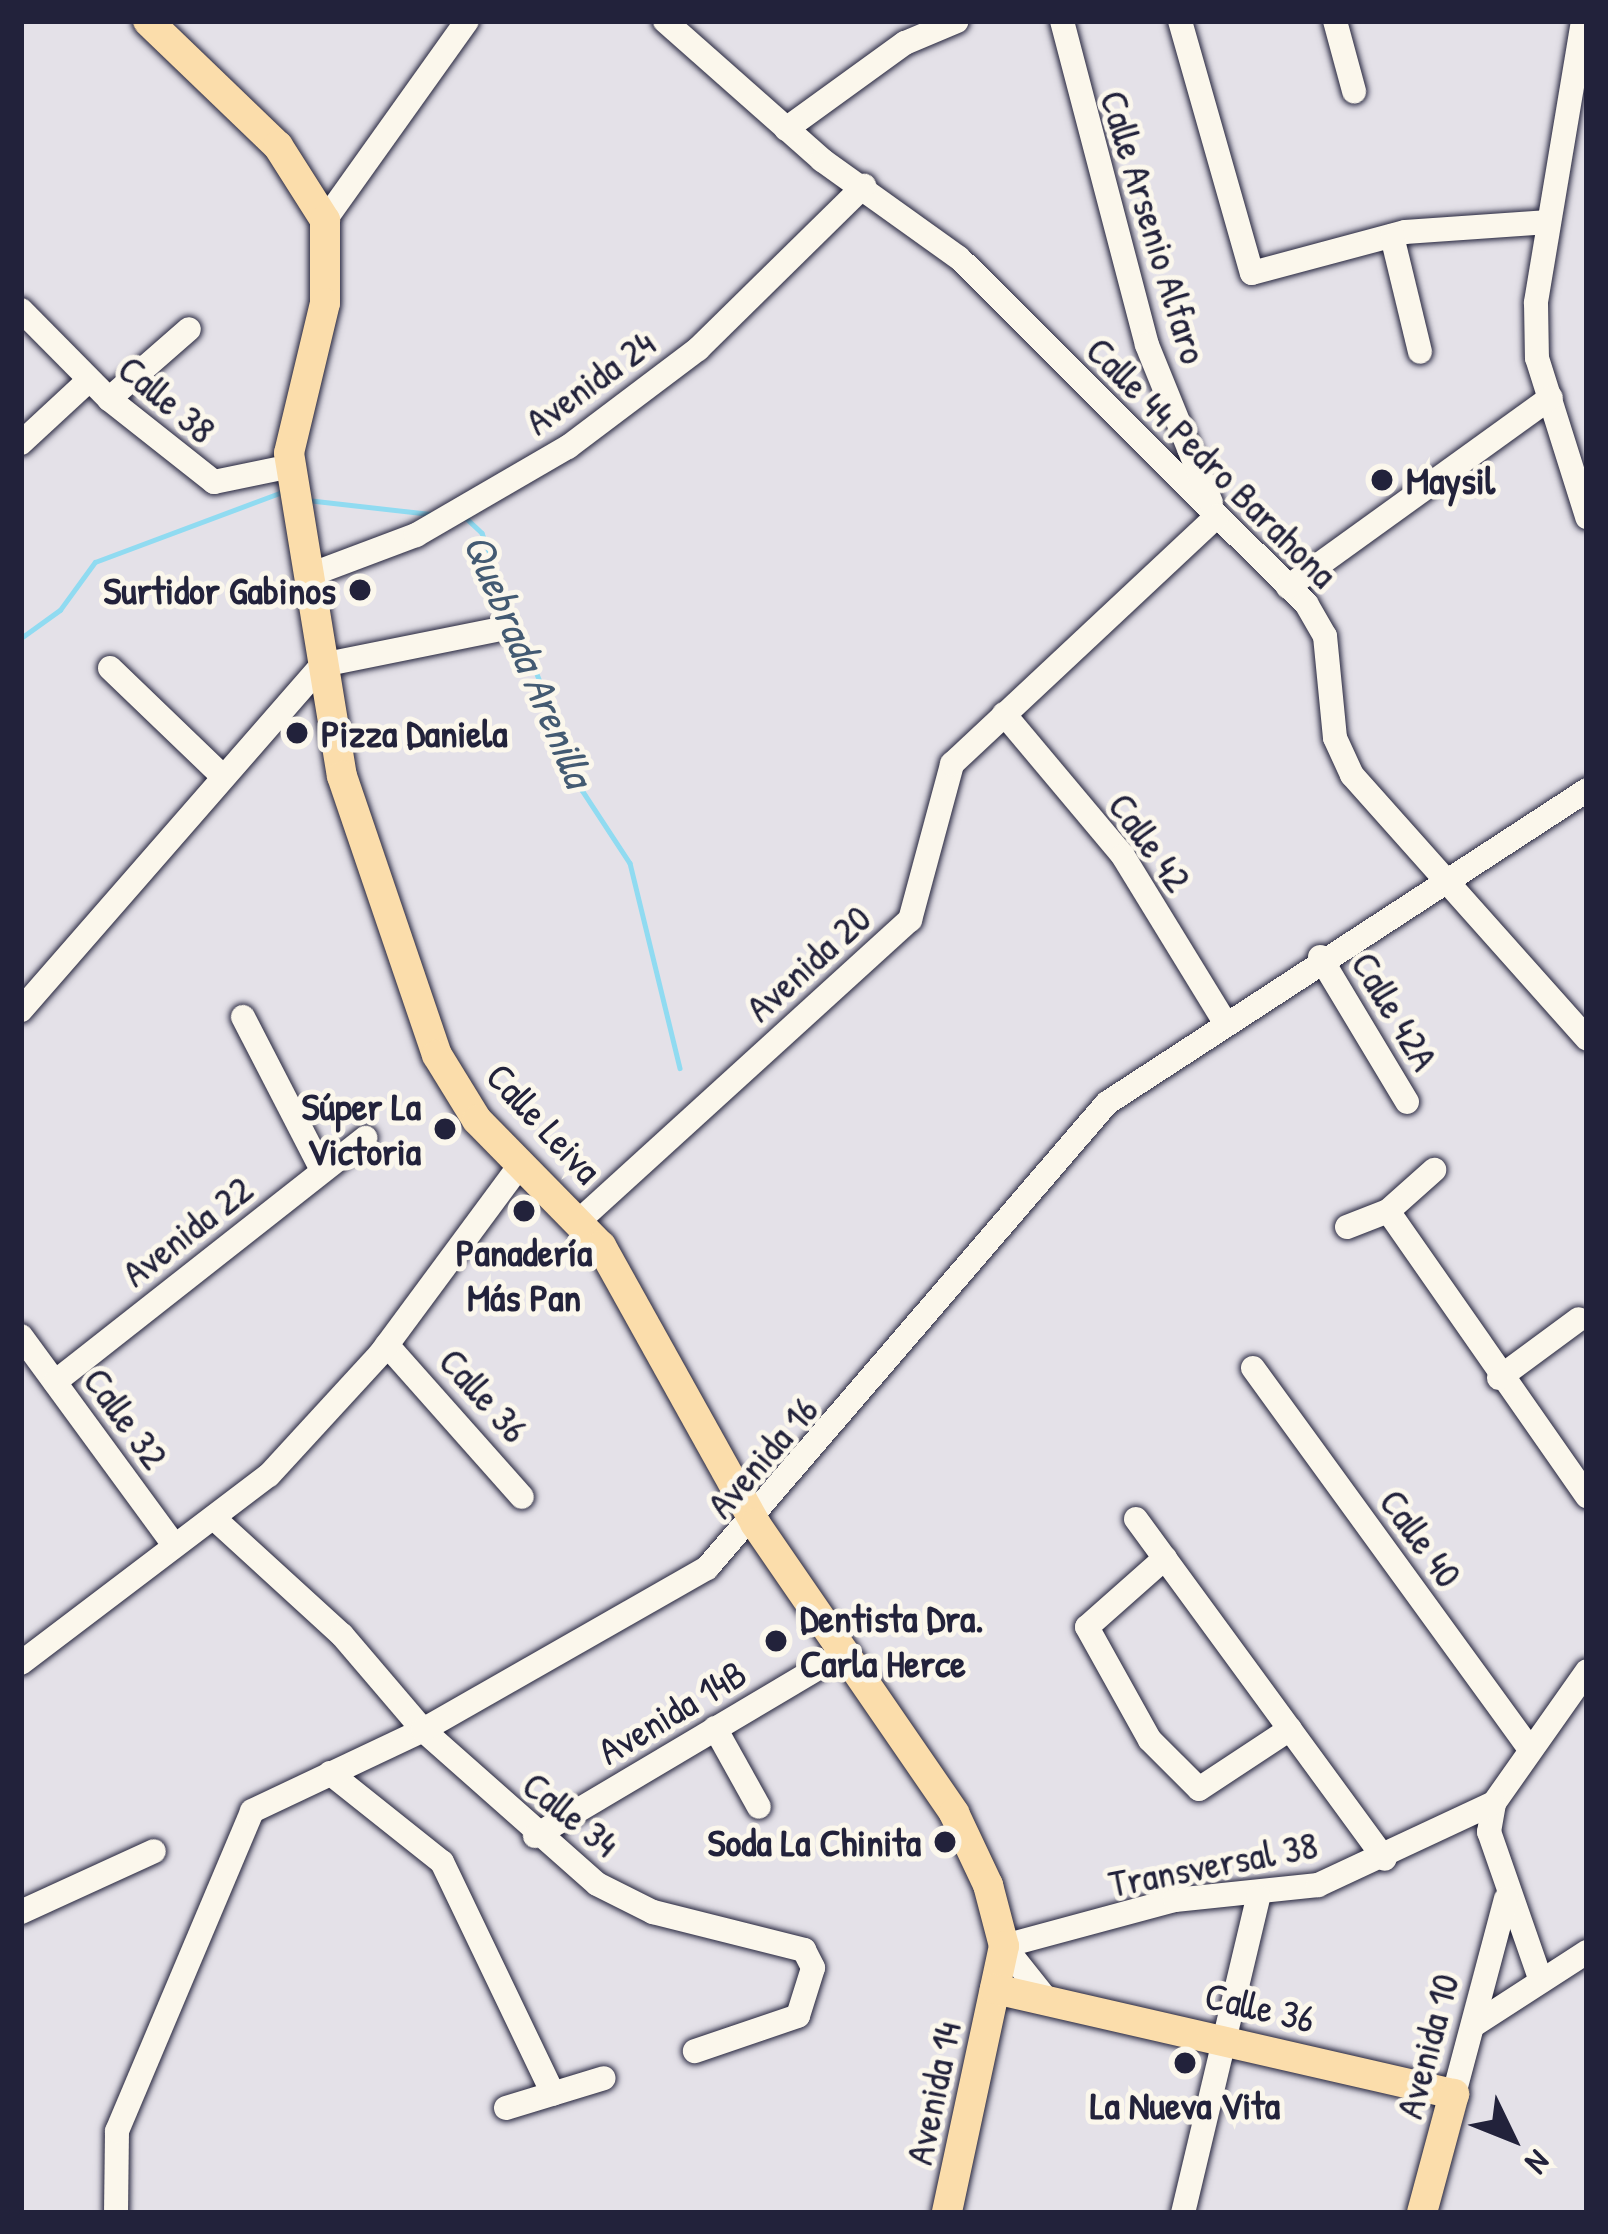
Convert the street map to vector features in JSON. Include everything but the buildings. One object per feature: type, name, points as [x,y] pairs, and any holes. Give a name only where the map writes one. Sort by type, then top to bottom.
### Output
[{"type":"main road","points":[[148,21],[278,146],[325,220]]},
{"type":"main road","name":"Calle Leiva","points":[[325,220],[325,302],[294,408],[291,466],[315,573],[322,665],[342,776],[437,1055],[521,1164],[580,1220],[755,1523],[846,1651],[968,1839],[1004,1946]]},
{"type":"main road","points":[[995,1989],[1004,1946]]},
{"type":"main road","name":"Calle 36","points":[[995,1989],[1226,2038],[1454,2094]]},
{"type":"main road","name":"Avenida 14","points":[[947,2213],[995,1989]]},
{"type":"main road","name":"Avenida 10","points":[[1422,2213],[1454,2094]]},
{"type":"street","points":[[325,220],[467,21]]},
{"type":"street","name":"Calle 44 Pedro Barahona","points":[[665,21],[786,129],[959,258],[1288,587],[1325,636],[1335,738],[1352,775],[1587,1039]]},
{"type":"street","points":[[786,129],[905,43],[957,21]]},
{"type":"street","name":"Calle Arsenio Alfaro","points":[[1061,21],[1147,345],[1216,516]]},
{"type":"street","points":[[1180,21],[1252,273],[1392,236],[1549,222]]},
{"type":"street","points":[[1335,21],[1354,91]]},
{"type":"street","points":[[1582,21],[1536,303],[1550,397],[1585,507]]},
{"type":"street","name":"Avenida 24","points":[[315,573],[416,535],[568,447],[698,349],[864,186]]},
{"type":"street","points":[[1392,236],[1420,352]]},
{"type":"street","name":"Calle 38","points":[[21,310],[88,381],[214,482],[291,466]]},
{"type":"street","points":[[109,399],[189,329]]},
{"type":"street","points":[[21,443],[88,381]]},
{"type":"street","points":[[1288,587],[1550,397]]},
{"type":"street","name":"Avenida 20","points":[[580,1220],[910,920],[952,764],[1216,516]]},
{"type":"street","points":[[21,1010],[219,773],[322,665],[501,629]]},
{"type":"street","points":[[110,668],[219,773]]},
{"type":"street","name":"Calle 42","points":[[1004,714],[1123,856],[1225,1021]]},
{"type":"street","name":"Avenida 16","points":[[116,2213],[118,2131],[252,1811],[423,1730],[707,1568],[755,1523],[1108,1103],[1320,957],[1587,790]]},
{"type":"street","name":"Calle 42A","points":[[1320,957],[1407,1102]]},
{"type":"street","points":[[243,1018],[322,1170]]},
{"type":"street","name":"Avenida 22","points":[[55,1382],[364,1138]]},
{"type":"street","points":[[21,1664],[172,1543],[215,1520],[387,1345],[521,1164]]},
{"type":"street","points":[[1347,1227],[1388,1211],[1434,1170]]},
{"type":"street","points":[[1388,1211],[1499,1378],[1587,1496]]},
{"type":"street","points":[[1499,1378],[1579,1319]]},
{"type":"street","name":"Calle 32","points":[[21,1336],[172,1543]]},
{"type":"street","name":"Calle 36","points":[[387,1345],[522,1497]]},
{"type":"street","name":"Calle 40","points":[[1252,1368],[1531,1750]]},
{"type":"street","points":[[1136,1519],[1385,1859]]},
{"type":"street","name":"Calle 34","points":[[215,1520],[342,1635],[423,1730],[535,1836],[653,1912],[812,1958],[798,2016],[695,2051]]},
{"type":"street","points":[[1165,1558],[1080,1633],[1150,1741],[1191,1786],[1213,1787],[1290,1729]]},
{"type":"street","name":"Avenida 14B","points":[[535,1836],[846,1651]]},
{"type":"street","points":[[1540,1981],[1490,1849],[1494,1803],[1587,1671]]},
{"type":"street","points":[[715,1728],[759,1807]]},
{"type":"street","points":[[330,1773],[442,1862],[553,2094]]},
{"type":"street","name":"Transversal 38","points":[[1004,1946],[1175,1900],[1258,1897],[1385,1859],[1494,1803]]},
{"type":"street","points":[[21,1912],[154,1851]]},
{"type":"street","points":[[1183,2213],[1258,1897]]},
{"type":"street","name":"Avenida 10","points":[[1454,2094],[1506,1899]]},
{"type":"street","points":[[1004,1946],[1047,2000]]},
{"type":"street","points":[[1474,2024],[1587,1952]]},
{"type":"street","points":[[506,2108],[604,2078]]},
{"type":"waterway","name":"Quebrada Arenilla","points":[[21,638],[60,610],[95,562],[285,491]]},
{"type":"waterway","name":"Quebrada Arenilla","points":[[307,500],[430,514]]},
{"type":"waterway","name":"Quebrada Arenilla","points":[[465,517],[482,533],[582,790],[630,863],[680,1068]]},
{"type":"place","name":"Maysil","points":[[1382,480]]},
{"type":"place","name":"Surtidor Gabinos","points":[[360,590]]},
{"type":"place","name":"Pizza Daniela","points":[[297,733]]},
{"type":"place","name":"Súper La Victoria","points":[[445,1129]]},
{"type":"place","name":"Panadería Más Pan","points":[[524,1211]]},
{"type":"place","name":"Dentista Dra. Carla Herce","points":[[776,1641]]},
{"type":"place","name":"Soda La Chinita","points":[[945,1842]]},
{"type":"place","name":"La Nueva Vita","points":[[1185,2063]]}]
